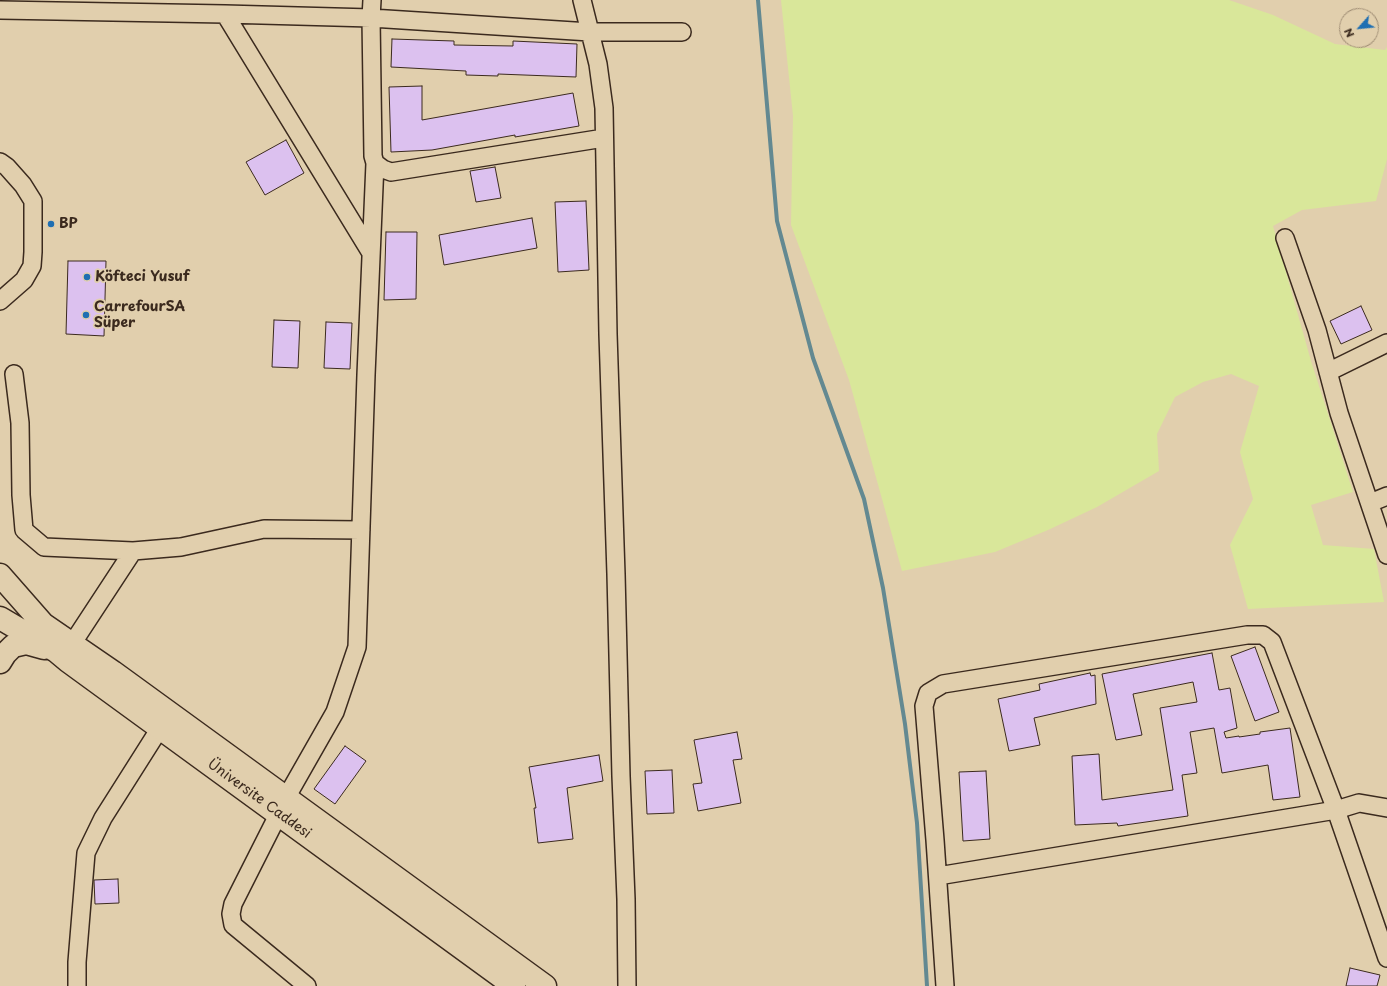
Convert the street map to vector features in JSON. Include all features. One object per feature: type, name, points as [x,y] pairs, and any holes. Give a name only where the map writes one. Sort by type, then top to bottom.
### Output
[{"type":"main road","points":[[0,575],[64,648],[283,805],[545,986]]},
{"type":"main road","name":"Üniversite Caddesi","points":[[0,618],[64,648],[160,728],[283,805],[514,986]]},
{"type":"main road","points":[[0,662],[13,646],[26,643],[64,648]]},
{"type":"street","points":[[307,986],[233,925],[231,914],[233,904],[283,805],[335,712],[357,647],[375,163],[373,156],[372,0]]},
{"type":"street","points":[[582,0],[598,64],[604,108],[608,334],[626,899],[627,986]]},
{"type":"street","points":[[215,9],[371,253]]},
{"type":"street","points":[[0,10],[215,9],[590,32],[682,32]]},
{"type":"street","points":[[375,163],[383,169],[391,172],[604,138]]},
{"type":"street","points":[[0,162],[7,167],[23,185],[33,201],[33,252],[32,266],[24,280],[0,301]]},
{"type":"street","points":[[1285,238],[1317,330],[1339,413],[1387,555]]},
{"type":"street","points":[[1328,372],[1387,343]]},
{"type":"street","points":[[14,374],[20,423],[21,495],[24,530],[44,547],[134,551],[180,547],[264,529],[361,530]]},
{"type":"street","points":[[1370,504],[1387,496]]},
{"type":"street","points":[[64,648],[134,551]]},
{"type":"street","points":[[945,986],[938,876],[924,706],[928,693],[943,684],[1247,635],[1263,635],[1272,642],[1336,810],[1387,958]]},
{"type":"street","points":[[77,986],[77,962],[86,853],[103,818],[160,728]]},
{"type":"street","points":[[938,876],[1336,810],[1358,803],[1387,808]]},
{"type":"green space","points":[[781,0],[1229,0],[1273,15],[1339,44],[1339,48],[1368,48],[1385,50],[1387,47],[1387,159],[1376,201],[1302,210],[1273,226],[1311,361],[1353,492],[1311,505],[1323,545],[1374,549],[1384,602],[1248,609],[1230,545],[1253,499],[1240,452],[1259,386],[1231,374],[1203,382],[1175,397],[1157,434],[1159,471],[1097,507],[1048,530],[995,552],[902,571],[849,380],[791,225],[793,116]]},
{"type":"building","points":[[392,39],[454,41],[454,45],[513,46],[513,41],[577,44],[576,77],[498,74],[498,76],[466,75],[466,71],[391,67]]},
{"type":"building","points":[[422,86],[422,120],[573,93],[579,126],[515,137],[515,135],[432,150],[391,152],[389,87]]},
{"type":"building","points":[[286,140],[304,173],[265,195],[246,162]]},
{"type":"building","points":[[495,167],[501,198],[476,202],[470,171]]},
{"type":"building","points":[[586,201],[589,270],[558,272],[555,202]]},
{"type":"building","points":[[532,218],[537,248],[444,265],[439,235]]},
{"type":"building","points":[[386,232],[417,232],[416,299],[384,300]]},
{"type":"building","points":[[68,261],[106,261],[104,336],[66,334]]},
{"type":"building","points":[[1361,306],[1372,330],[1341,344],[1330,321]]},
{"type":"building","points":[[274,320],[300,321],[298,368],[272,367]]},
{"type":"building","points":[[326,322],[352,323],[350,369],[324,368]]},
{"type":"building","points":[[1255,647],[1279,712],[1255,721],[1231,656]]},
{"type":"building","points":[[1212,653],[1219,690],[1230,688],[1237,728],[1224,732],[1226,738],[1260,734],[1260,732],[1290,728],[1300,797],[1273,800],[1268,765],[1222,773],[1214,728],[1190,732],[1197,773],[1182,775],[1188,816],[1118,826],[1117,823],[1075,825],[1072,756],[1099,754],[1102,800],[1173,790],[1160,708],[1197,702],[1193,682],[1133,694],[1142,735],[1116,740],[1102,674]]},
{"type":"building","points":[[1090,673],[1091,676],[1095,675],[1096,704],[1034,718],[1040,745],[1009,751],[998,699],[1040,690],[1039,684]]},
{"type":"building","points":[[737,732],[742,759],[733,760],[741,803],[698,811],[693,784],[702,783],[694,740]]},
{"type":"building","points":[[345,746],[366,761],[335,804],[314,789]]},
{"type":"building","points":[[599,755],[603,781],[567,788],[573,839],[538,843],[534,808],[536,808],[529,767]]},
{"type":"building","points":[[672,770],[674,813],[647,814],[645,771]]},
{"type":"building","points":[[986,771],[990,839],[963,841],[959,772]]},
{"type":"building","points":[[118,879],[119,903],[95,904],[94,880]]},
{"type":"building","points":[[1350,968],[1380,975],[1377,986],[1346,986]]},
{"type":"waterway","points":[[758,0],[777,221],[813,358],[864,499],[883,588],[905,724],[917,823],[927,986]]},
{"type":"place","name":"BP","points":[[51,224]]},
{"type":"place","name":"Köfteci Yusuf","points":[[87,277]]},
{"type":"place","name":"CarrefourSA Süper","points":[[86,315]]}]
